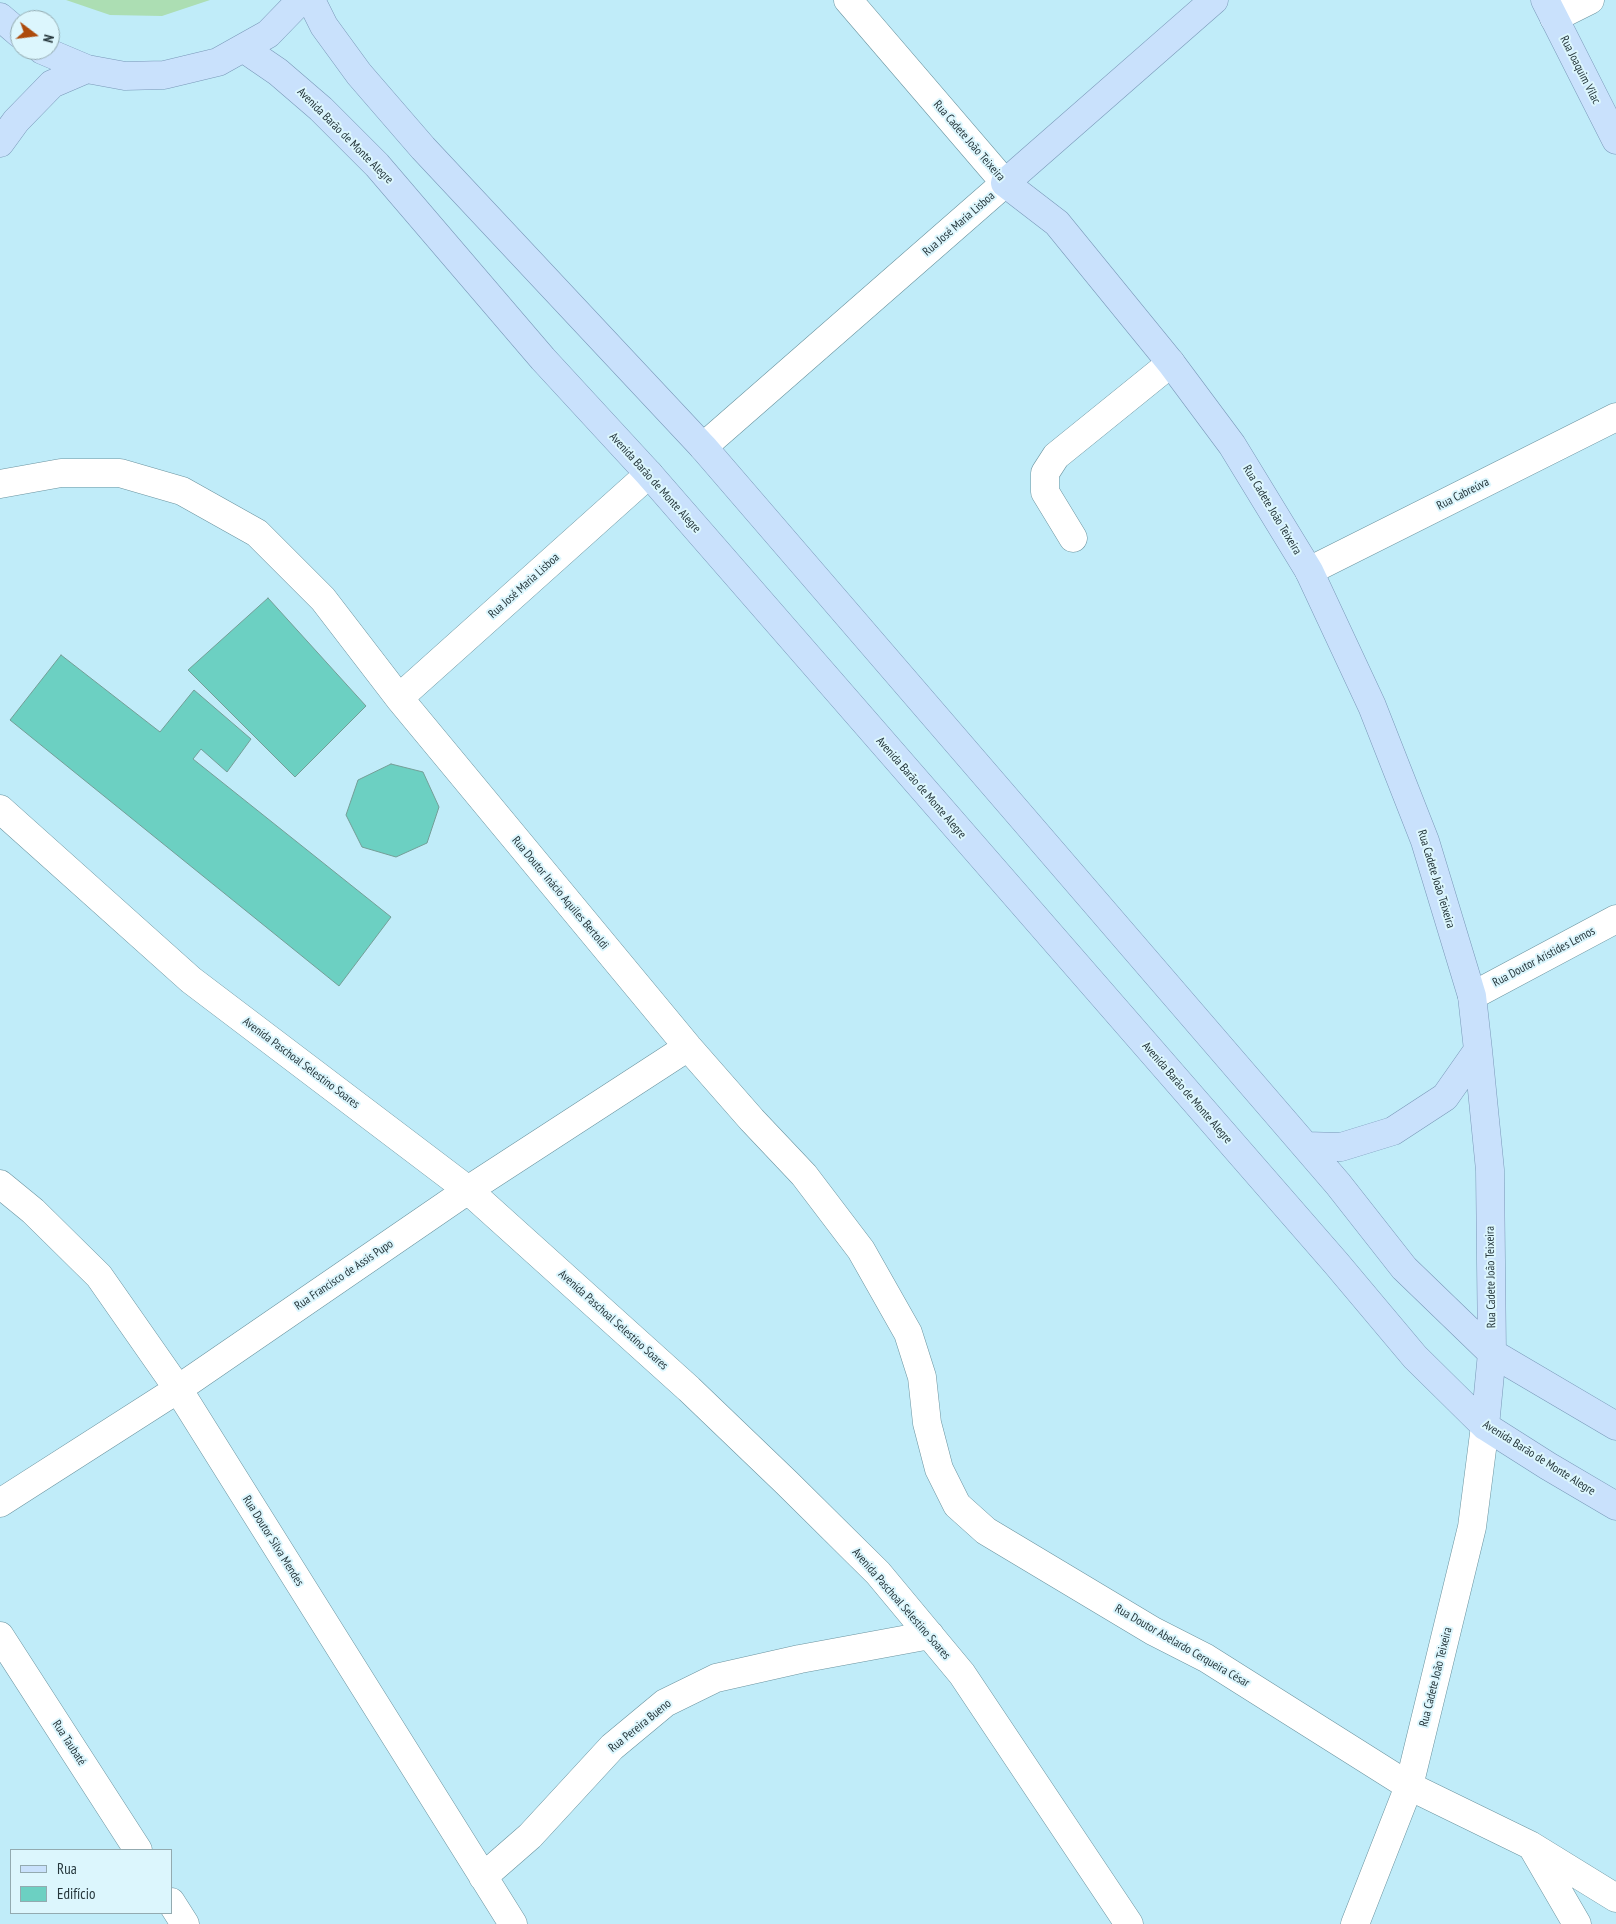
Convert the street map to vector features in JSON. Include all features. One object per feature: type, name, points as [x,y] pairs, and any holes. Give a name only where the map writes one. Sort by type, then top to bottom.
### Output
[{"type":"main road","points":[[60,58],[87,69],[125,76],[164,75],[218,62],[268,34],[301,0]]},
{"type":"main road","points":[[311,0],[324,26],[349,61],[410,133],[703,447],[1306,1146],[1404,1268],[1492,1353],[1616,1426]]},
{"type":"main road","name":"Rua José Maria Lisboa","points":[[1005,183],[1214,0]]},
{"type":"main road","name":"Rua Joaquim Vilac","points":[[1549,9],[1616,140]]},
{"type":"main road","points":[[0,17],[10,26]]},
{"type":"main road","name":"Avenida Barão de Monte Alegre","points":[[243,48],[278,72],[321,109],[377,165],[543,359],[649,474],[1336,1263],[1415,1357],[1485,1426],[1616,1506]]},
{"type":"main road","points":[[0,143],[16,121],[52,84],[87,69]]},
{"type":"main road","name":"Rua Cadete João Teixeira","points":[[1005,183],[1057,223],[1171,363],[1232,444],[1309,571],[1372,706],[1425,841],[1472,996],[1478,1050],[1490,1170],[1492,1353],[1485,1426]]},
{"type":"main road","points":[[1306,1146],[1341,1147],[1393,1131],[1445,1097],[1478,1050]]},
{"type":"street","name":"Rua Cadete João Teixeira","points":[[848,0],[1005,183]]},
{"type":"street","points":[[1549,9],[1590,0]]},
{"type":"street","name":"Rua José Maria Lisboa","points":[[703,447],[1005,183]]},
{"type":"street","points":[[1073,538],[1045,492],[1045,473],[1056,456],[1171,363]]},
{"type":"street","name":"Rua Cabreúva","points":[[1309,571],[1616,417]]},
{"type":"street","name":"Rua Doutor Inácio Aquiles Bertoldi","points":[[0,484],[60,473],[120,473],[182,490],[257,533],[322,599],[399,698],[688,1046],[752,1120],[804,1175],[861,1250],[908,1332],[922,1377],[927,1422],[939,1469],[957,1505]]},
{"type":"street","name":"Rua José Maria Lisboa","points":[[399,698],[649,474]]},
{"type":"street","name":"Avenida Paschoal Selestino Soares","points":[[0,809],[190,980],[468,1190],[689,1389],[780,1476],[878,1573],[962,1674],[1129,1924]]},
{"type":"street","name":"Rua Doutor Aristides Lemos","points":[[1472,996],[1616,919]]},
{"type":"street","name":"Rua Francisco de Assis Pupo","points":[[0,1503],[178,1389],[468,1190],[688,1046]]},
{"type":"street","name":"Rua Doutor Silva Mendes","points":[[0,1184],[33,1211],[99,1276],[178,1389],[513,1924]]},
{"type":"street","name":"Rua Cadete João Teixeira","points":[[1355,1924],[1409,1786],[1472,1527],[1485,1426]]},
{"type":"street","name":"Rua Doutor Abelardo Cerqueira César","points":[[957,1505],[986,1531],[1022,1554],[1153,1631],[1206,1658],[1409,1786],[1530,1845],[1616,1898]]},
{"type":"street","name":"Rua Pereira Bueno","points":[[483,1877],[530,1836],[612,1747],[665,1702],[716,1678],[800,1659],[930,1635]]},
{"type":"street","name":"Rua Taubaté","points":[[0,1636],[137,1849]]},
{"type":"street","points":[[1530,1845],[1577,1924]]},
{"type":"street","points":[[172,1904],[185,1924]]},
{"type":"green space","points":[[66,0],[210,0],[162,16],[110,15]]},
{"type":"building","points":[[268,598],[366,706],[295,777],[188,670]]},
{"type":"building","points":[[61,655],[160,732],[194,690],[251,739],[227,772],[201,749],[193,759],[391,917],[339,986],[10,720]]},
{"type":"building","points":[[391,764],[423,772],[439,807],[427,843],[396,857],[362,847],[346,815],[358,780]]}]
